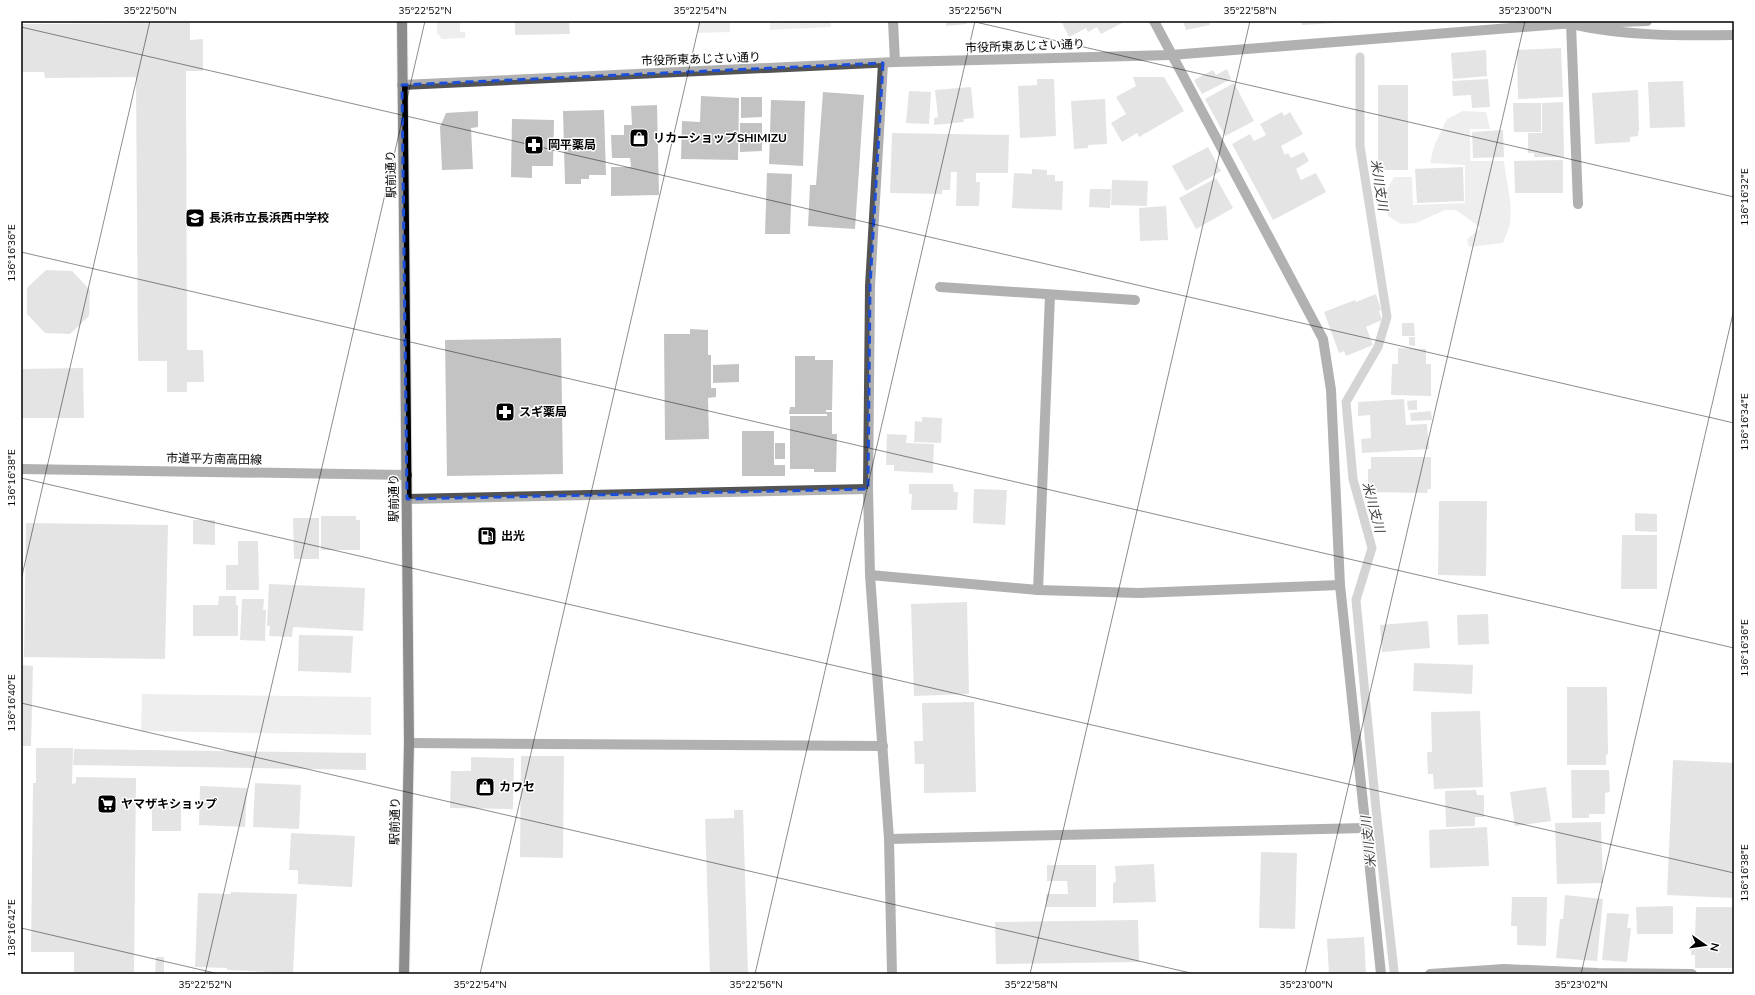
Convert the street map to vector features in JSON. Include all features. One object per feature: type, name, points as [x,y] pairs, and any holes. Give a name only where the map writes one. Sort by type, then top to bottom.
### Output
[{"type":"main road","name":"駅前通り","points":[[402,21],[410,743],[404,974]]},
{"type":"street","points":[[893,21],[895,62]]},
{"type":"street","points":[[1154,21],[1323,339],[1331,390],[1340,585],[1381,974]]},
{"type":"street","name":"市役所東あじさい通り","points":[[402,85],[895,62],[1172,55],[1561,22],[1571,24],[1647,21]]},
{"type":"street","points":[[1578,204],[1571,24],[1605,31],[1685,36],[1734,35]]},
{"type":"street","points":[[883,63],[870,286],[868,489],[870,575],[889,839],[892,974]]},
{"type":"street","points":[[940,287],[1134,300]]},
{"type":"street","points":[[1038,590],[1050,295]]},
{"type":"street","name":"市道平方南高田線","points":[[21,469],[407,475]]},
{"type":"street","points":[[407,499],[868,489]]},
{"type":"street","points":[[870,575],[1038,590],[1139,593],[1340,585]]},
{"type":"street","points":[[410,743],[883,746]]},
{"type":"street","points":[[889,839],[1365,828]]},
{"type":"street","points":[[1430,974],[1504,969],[1598,973],[1692,974]]},
{"type":"highlighted area","points":[[883,63],[870,286],[868,489],[407,499],[402,85]]},
{"type":"shaded area","points":[[437,21],[484,21],[484,23],[460,22],[460,32],[465,32],[465,38],[442,39],[437,33]]},
{"type":"shaded area","points":[[697,21],[730,21],[730,32],[698,33]]},
{"type":"shaded area","points":[[770,21],[774,21],[774,23],[831,21],[831,27],[770,30]]},
{"type":"shaded area","points":[[1463,111],[1486,112],[1490,129],[1470,129],[1470,161],[1504,161],[1511,215],[1508,231],[1503,243],[1469,247],[1467,239],[1481,228],[1456,210],[1445,210],[1416,223],[1401,224],[1388,216],[1383,197],[1394,177],[1412,177],[1413,205],[1465,203],[1465,165],[1430,163],[1434,146],[1447,119]]},
{"type":"shaded area","points":[[142,694],[371,697],[371,735],[141,731]]},
{"type":"building","points":[[515,21],[569,21],[570,34],[515,35]]},
{"type":"building","points":[[946,21],[966,21],[967,24],[946,26]]},
{"type":"building","points":[[1061,21],[1126,21],[1101,34],[1097,27],[1088,32],[1086,28],[1069,37]]},
{"type":"building","points":[[1183,21],[1209,21],[1210,25],[1186,30]]},
{"type":"building","points":[[1302,21],[1348,21],[1349,22],[1302,25]]},
{"type":"building","points":[[190,23],[190,40],[203,39],[203,71],[186,71],[187,350],[203,350],[204,382],[187,382],[187,392],[167,392],[167,361],[138,361],[136,77],[45,78],[44,72],[21,72],[21,24]]},
{"type":"building","points":[[1561,48],[1563,97],[1518,99],[1517,50]]},
{"type":"building","points":[[1486,50],[1487,76],[1453,79],[1451,53]]},
{"type":"building","points":[[1227,69],[1231,79],[1202,94],[1194,80],[1213,70],[1216,75]]},
{"type":"building","points":[[1133,77],[1164,77],[1184,111],[1139,137],[1137,133],[1122,142],[1111,123],[1126,114],[1116,97],[1136,86]]},
{"type":"building","points":[[1037,79],[1054,79],[1056,136],[1020,138],[1018,86],[1037,85]]},
{"type":"building","points":[[1488,79],[1490,107],[1472,108],[1471,95],[1453,96],[1452,81]]},
{"type":"building","points":[[1683,81],[1685,127],[1650,128],[1648,82]]},
{"type":"building","points":[[1234,83],[1254,121],[1225,136],[1205,99]]},
{"type":"building","points":[[1378,85],[1408,85],[1408,170],[1378,170]]},
{"type":"building","points":[[971,87],[974,118],[963,119],[964,122],[934,125],[934,118],[938,117],[935,90]]},
{"type":"building","points":[[1638,90],[1638,136],[1630,137],[1630,142],[1595,144],[1592,93]]},
{"type":"building","points":[[909,91],[931,92],[929,124],[906,123]]},
{"type":"building","points":[[823,92],[864,95],[855,229],[808,226],[810,185],[816,185]]},
{"type":"building","points":[[701,96],[739,98],[738,160],[681,159],[682,121],[700,122]]},
{"type":"building","points":[[741,97],[762,97],[762,117],[741,118]]},
{"type":"building","points":[[1105,99],[1107,144],[1088,145],[1088,148],[1074,149],[1071,101]]},
{"type":"building","points":[[771,100],[805,101],[803,166],[769,164]]},
{"type":"building","points":[[1563,102],[1564,157],[1534,157],[1534,153],[1528,153],[1528,133],[1542,133],[1542,103]]},
{"type":"building","points":[[1513,103],[1541,103],[1541,132],[1514,132]]},
{"type":"building","points":[[657,105],[659,195],[611,196],[611,167],[631,167],[630,158],[612,158],[611,135],[624,135],[624,125],[632,125],[631,106]]},
{"type":"building","points":[[604,110],[606,175],[589,175],[589,179],[581,179],[581,184],[565,184],[563,111]]},
{"type":"building","points":[[478,111],[478,127],[471,128],[473,169],[442,170],[440,127],[446,113]]},
{"type":"building","points":[[1282,112],[1284,116],[1290,112],[1303,134],[1281,146],[1285,155],[1288,153],[1291,158],[1304,152],[1309,161],[1296,169],[1301,180],[1316,173],[1326,192],[1273,220],[1232,144],[1250,134],[1254,141],[1266,135],[1260,124]]},
{"type":"building","points":[[512,119],[554,120],[553,166],[532,166],[532,178],[511,177]]},
{"type":"building","points":[[740,123],[762,123],[762,151],[740,152]]},
{"type":"building","points":[[1503,130],[1504,157],[1473,158],[1472,132]]},
{"type":"building","points":[[892,133],[1009,135],[1008,173],[976,173],[976,182],[980,182],[979,206],[956,206],[957,172],[951,172],[950,190],[942,190],[942,194],[890,193]]},
{"type":"building","points":[[1208,147],[1221,171],[1186,191],[1172,166]]},
{"type":"building","points":[[1563,160],[1563,193],[1515,193],[1514,161]]},
{"type":"building","points":[[1463,167],[1464,201],[1417,203],[1415,169]]},
{"type":"building","points":[[1032,169],[1047,170],[1047,175],[1055,175],[1055,181],[1063,181],[1062,210],[1012,208],[1014,173],[1032,174]]},
{"type":"building","points":[[767,173],[792,174],[790,234],[765,234]]},
{"type":"building","points":[[1216,178],[1233,208],[1196,229],[1179,198]]},
{"type":"building","points":[[1112,180],[1148,181],[1147,206],[1111,205]]},
{"type":"building","points":[[1090,189],[1111,189],[1110,208],[1089,207]]},
{"type":"building","points":[[1166,206],[1168,240],[1140,241],[1139,208]]},
{"type":"building","points":[[46,270],[72,271],[90,290],[89,316],[70,334],[45,333],[27,314],[27,288]]},
{"type":"building","points":[[22,289],[23,317],[21,317]]},
{"type":"building","points":[[1376,294],[1381,310],[1379,311],[1382,320],[1366,327],[1373,345],[1346,356],[1344,351],[1339,353],[1324,312]]},
{"type":"building","points":[[1402,323],[1414,323],[1415,336],[1402,336]]},
{"type":"building","points":[[690,329],[708,330],[708,355],[711,355],[711,388],[716,388],[716,397],[708,398],[709,439],[665,440],[664,334],[690,334]]},
{"type":"building","points":[[1409,337],[1415,337],[1415,346],[1409,345]]},
{"type":"building","points":[[561,338],[563,474],[447,476],[445,340]]},
{"type":"building","points":[[1398,348],[1426,349],[1426,364],[1431,364],[1431,396],[1391,395],[1392,364],[1398,364]]},
{"type":"building","points":[[795,356],[815,356],[815,360],[833,360],[832,410],[826,410],[826,412],[832,412],[832,434],[837,434],[836,472],[814,472],[814,469],[790,469],[790,416],[827,416],[827,414],[789,414],[790,407],[795,407]]},
{"type":"building","points":[[739,364],[739,382],[713,383],[713,365]]},
{"type":"building","points":[[83,368],[84,418],[21,418],[21,369]]},
{"type":"building","points":[[1404,399],[1406,425],[1427,424],[1429,449],[1362,453],[1361,439],[1371,438],[1370,415],[1358,416],[1358,402]]},
{"type":"building","points":[[1417,400],[1417,410],[1408,410],[1407,401]]},
{"type":"building","points":[[1431,411],[1432,420],[1411,421],[1410,413]]},
{"type":"building","points":[[922,417],[942,418],[941,443],[914,442],[915,421],[922,422]]},
{"type":"building","points":[[742,431],[774,431],[774,465],[785,465],[785,476],[742,476]]},
{"type":"building","points":[[887,434],[907,435],[906,443],[934,444],[933,473],[894,471],[894,465],[886,465]]},
{"type":"building","points":[[775,443],[785,443],[785,459],[775,459]]},
{"type":"building","points":[[1371,457],[1431,457],[1431,489],[1428,489],[1427,493],[1371,492],[1371,489],[1368,489],[1368,469],[1371,469]]},
{"type":"building","points":[[909,484],[953,484],[954,492],[958,492],[957,510],[911,510],[912,494],[909,494]]},
{"type":"building","points":[[974,489],[1007,490],[1005,525],[973,523]]},
{"type":"building","points":[[1439,501],[1487,501],[1486,576],[1438,575]]},
{"type":"building","points":[[1635,513],[1657,514],[1657,532],[1635,531]]},
{"type":"building","points":[[321,516],[356,516],[356,520],[360,520],[360,550],[321,550]]},
{"type":"building","points":[[293,518],[319,518],[319,559],[294,559]]},
{"type":"building","points":[[193,520],[215,520],[215,545],[193,544]]},
{"type":"building","points":[[26,523],[168,525],[165,659],[24,657]]},
{"type":"building","points":[[1622,535],[1657,535],[1657,589],[1621,589]]},
{"type":"building","points":[[238,541],[258,541],[259,590],[226,590],[226,565],[238,565]]},
{"type":"building","points":[[269,584],[365,588],[363,631],[293,627],[292,637],[269,636],[270,626],[267,626]]},
{"type":"building","points":[[219,596],[236,596],[236,605],[238,605],[238,636],[193,636],[193,605],[218,605]]},
{"type":"building","points":[[242,599],[264,599],[263,610],[266,610],[265,641],[240,640]]},
{"type":"building","points":[[967,602],[969,694],[914,696],[911,604]]},
{"type":"building","points":[[1488,614],[1489,644],[1458,645],[1457,615]]},
{"type":"building","points":[[1428,621],[1430,648],[1382,652],[1380,625]]},
{"type":"building","points":[[299,635],[353,636],[351,673],[298,671]]},
{"type":"building","points":[[1414,663],[1473,665],[1472,694],[1413,691]]},
{"type":"building","points":[[21,665],[33,666],[31,746],[21,746]]},
{"type":"building","points":[[1567,687],[1607,687],[1608,754],[1606,755],[1606,765],[1567,765]]},
{"type":"building","points":[[974,702],[976,792],[924,793],[924,764],[915,764],[914,741],[923,741],[922,703]]},
{"type":"building","points":[[1480,711],[1483,787],[1434,789],[1433,774],[1428,774],[1427,752],[1432,752],[1431,712]]},
{"type":"building","points":[[36,748],[73,748],[72,784],[76,783],[76,777],[136,778],[134,974],[74,974],[74,952],[31,952],[33,783],[36,783]]},
{"type":"building","points":[[21,749],[23,749],[22,849],[21,849]]},
{"type":"building","points":[[74,749],[366,753],[366,770],[73,765]]},
{"type":"building","points":[[521,756],[564,756],[563,858],[520,857]]},
{"type":"building","points":[[471,757],[514,758],[513,809],[450,808],[451,771],[471,771]]},
{"type":"building","points":[[1673,760],[1734,763],[1734,898],[1667,895]]},
{"type":"building","points":[[1571,770],[1609,770],[1610,792],[1605,793],[1605,814],[1589,814],[1589,818],[1572,818]]},
{"type":"building","points":[[255,783],[301,785],[299,829],[253,827]]},
{"type":"building","points":[[200,786],[247,788],[245,827],[199,825]]},
{"type":"building","points":[[1546,787],[1551,821],[1515,826],[1510,792]]},
{"type":"building","points":[[1476,790],[1477,795],[1484,795],[1484,817],[1475,817],[1475,826],[1446,827],[1445,791]]},
{"type":"building","points":[[152,799],[181,800],[181,831],[152,831]]},
{"type":"building","points":[[734,810],[743,810],[748,974],[710,974],[705,819],[734,818]]},
{"type":"building","points":[[1601,822],[1603,883],[1557,884],[1555,823]]},
{"type":"building","points":[[1487,827],[1489,866],[1430,868],[1429,830]]},
{"type":"building","points":[[291,833],[355,836],[352,887],[298,884],[298,870],[289,870]]},
{"type":"building","points":[[1261,852],[1297,853],[1295,929],[1259,928]]},
{"type":"building","points":[[1154,864],[1156,902],[1113,903],[1113,883],[1116,882],[1115,866]]},
{"type":"building","points":[[1047,865],[1096,865],[1096,907],[1046,907],[1046,894],[1068,894],[1067,881],[1047,881]]},
{"type":"building","points":[[231,892],[297,894],[293,973],[195,967],[198,893],[230,894]]},
{"type":"building","points":[[1565,895],[1603,899],[1597,961],[1556,958],[1560,919],[1563,919]]},
{"type":"building","points":[[1512,897],[1547,897],[1546,946],[1517,945],[1517,926],[1511,926]]},
{"type":"building","points":[[1673,906],[1673,934],[1637,934],[1636,907]]},
{"type":"building","points":[[1696,907],[1734,907],[1734,968],[1695,968],[1695,955],[1691,955],[1691,938],[1695,938]]},
{"type":"building","points":[[1607,913],[1629,914],[1627,928],[1631,928],[1627,962],[1602,960]]},
{"type":"building","points":[[1138,920],[1139,962],[996,964],[995,922]]},
{"type":"building","points":[[1364,937],[1366,974],[1329,974],[1327,939]]},
{"type":"building","points":[[156,957],[164,957],[164,974],[155,974]]},
{"type":"building","points":[[27,972],[53,973],[53,974],[27,974]]},
{"type":"waterway","name":"米川支川","points":[[1360,57],[1360,146],[1387,317],[1378,347],[1346,402],[1353,479],[1372,548],[1356,600],[1376,809],[1394,971]]},
{"type":"place","name":"リカーショップSHIMIZU","points":[[639,138]]},
{"type":"place","name":"岡平薬局","points":[[534,145]]},
{"type":"place","name":"長浜市立長浜西中学校","points":[[195,218]]},
{"type":"place","name":"スギ薬局","points":[[505,412]]},
{"type":"place","name":"出光","points":[[487,536]]},
{"type":"place","name":"カワセ","points":[[485,787]]},
{"type":"place","name":"ヤマザキショップ","points":[[107,804]]}]
